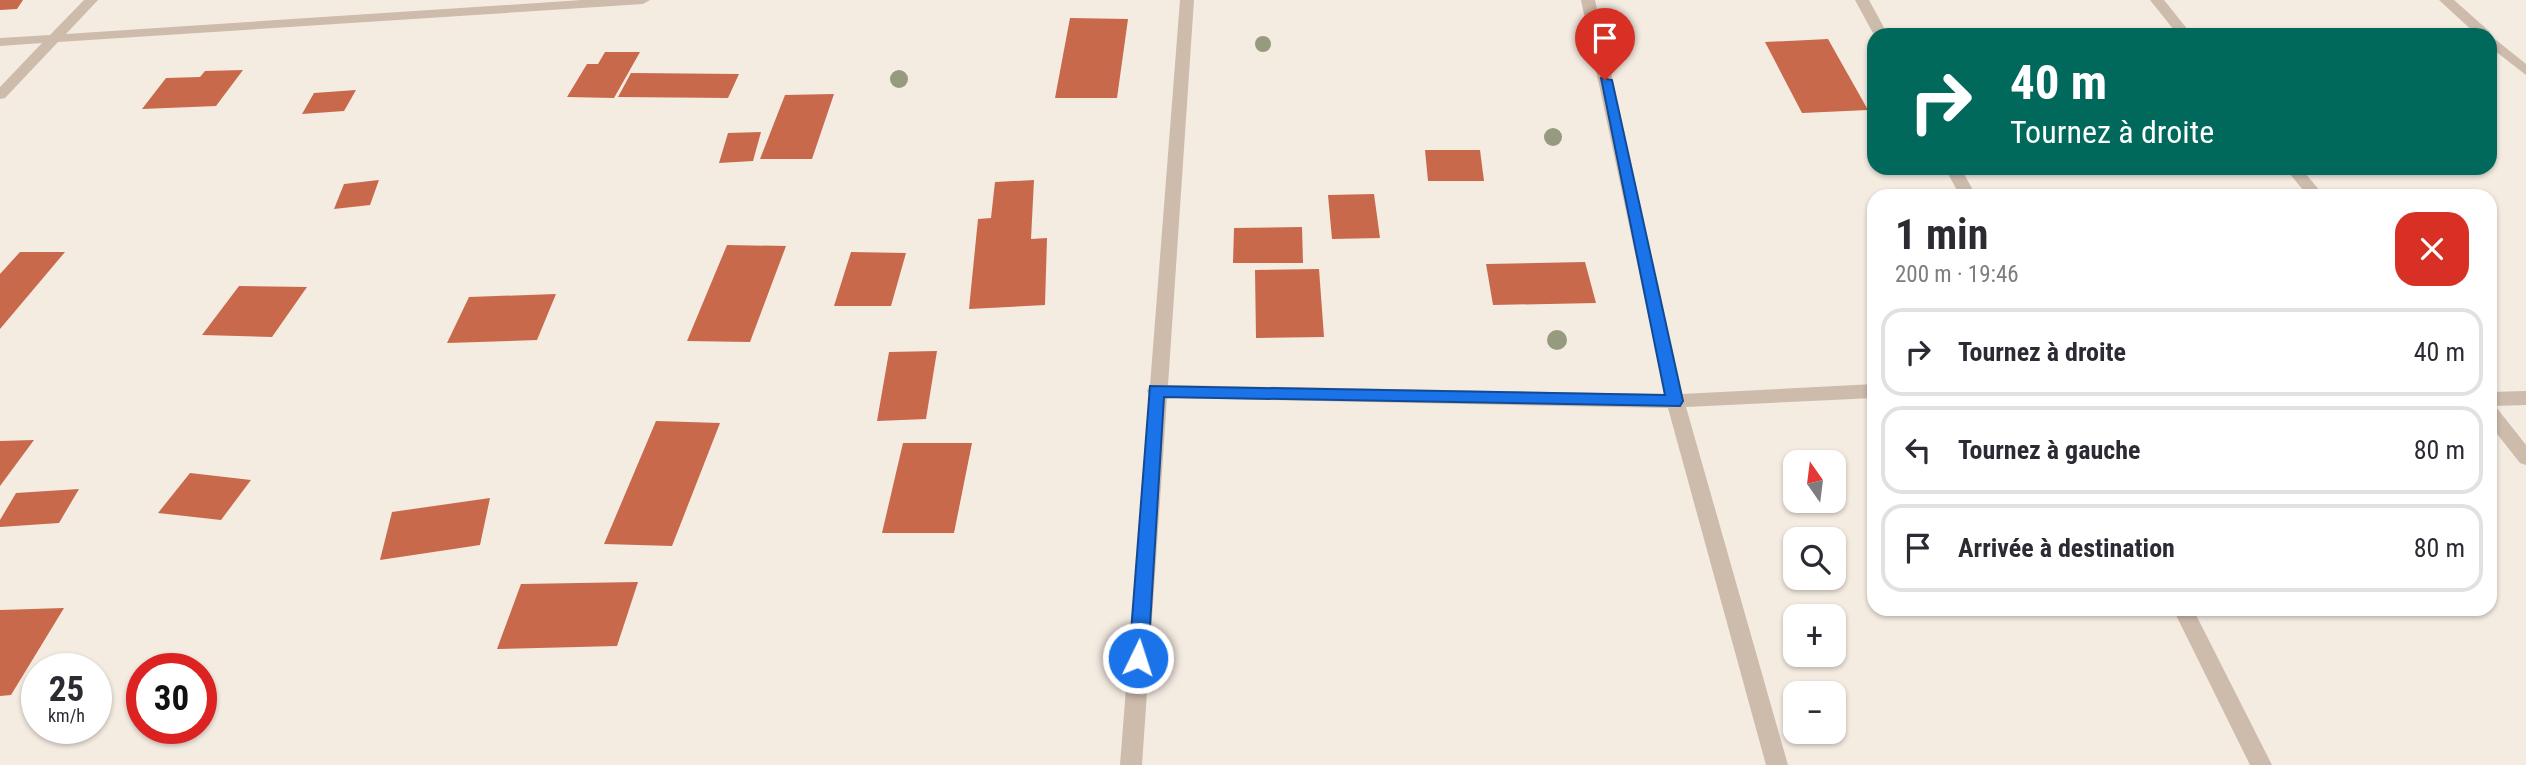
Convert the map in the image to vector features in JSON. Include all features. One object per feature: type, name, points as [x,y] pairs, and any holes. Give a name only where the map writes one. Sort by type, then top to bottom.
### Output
[{"type":"street","points":[[0,95],[91,0]]},
{"type":"street","points":[[0,42],[643,0]]},
{"type":"street","points":[[1131,765],[1156,391],[1187,0]]},
{"type":"street","points":[[1588,0],[1675,401],[1777,765]]},
{"type":"street","points":[[1863,0],[1877,28]]},
{"type":"street","points":[[2157,0],[2179,28]]},
{"type":"street","points":[[2446,0],[2477,28]]},
{"type":"street","points":[[2497,46],[2526,71]]},
{"type":"street","points":[[2299,175],[2310,189]]},
{"type":"street","points":[[1156,391],[1675,401],[1867,391]]},
{"type":"street","points":[[2497,399],[2526,398]]},
{"type":"street","points":[[2497,421],[2526,458]]},
{"type":"street","points":[[2186,616],[2261,765]]},
{"type":"building","points":[[0,0],[23,0],[17,9],[0,10]]},
{"type":"building","points":[[1070,18],[1128,19],[1117,98],[1055,98]]},
{"type":"building","points":[[1828,39],[1867,110],[1802,113],[1765,42]]},
{"type":"building","points":[[605,52],[640,52],[614,98],[567,97],[587,64],[598,64]]},
{"type":"building","points":[[243,70],[216,106],[142,109],[166,78],[200,77],[205,71]]},
{"type":"building","points":[[631,73],[739,74],[728,98],[618,97]]},
{"type":"building","points":[[356,90],[344,111],[302,114],[314,93]]},
{"type":"building","points":[[834,94],[812,159],[760,159],[785,95]]},
{"type":"building","points":[[761,132],[753,161],[719,163],[728,133]]},
{"type":"building","points":[[1425,150],[1480,150],[1484,181],[1428,181]]},
{"type":"building","points":[[379,180],[370,205],[334,209],[344,184]]},
{"type":"building","points":[[1034,180],[1031,239],[1047,238],[1045,305],[969,309],[978,219],[991,218],[995,182]]},
{"type":"building","points":[[1374,194],[1380,238],[1332,239],[1328,195]]},
{"type":"building","points":[[1302,227],[1303,263],[1233,263],[1234,228]]},
{"type":"building","points":[[727,245],[786,246],[750,342],[687,341]]},
{"type":"building","points":[[20,252],[65,252],[0,329],[0,274]]},
{"type":"building","points":[[851,252],[906,253],[891,306],[834,306]]},
{"type":"building","points":[[1585,262],[1596,303],[1493,305],[1486,264]]},
{"type":"building","points":[[1319,269],[1324,337],[1256,338],[1255,270]]},
{"type":"building","points":[[239,286],[307,287],[272,337],[202,335]]},
{"type":"building","points":[[556,294],[537,340],[447,343],[469,297]]},
{"type":"building","points":[[937,351],[926,419],[877,421],[889,352]]},
{"type":"building","points":[[656,421],[720,423],[672,546],[604,544]]},
{"type":"building","points":[[34,440],[0,486],[0,441]]},
{"type":"building","points":[[903,443],[972,443],[954,533],[882,533]]},
{"type":"building","points":[[190,473],[251,480],[221,520],[158,513]]},
{"type":"building","points":[[79,489],[59,523],[0,527],[0,520],[16,493]]},
{"type":"building","points":[[490,498],[480,545],[380,560],[392,512]]},
{"type":"building","points":[[638,582],[617,646],[497,649],[521,584]]},
{"type":"building","points":[[64,608],[37,653],[21,653],[21,679],[11,695],[0,696],[0,610]]},
{"type":"route","points":[[1138,658],[1156,391],[1675,401],[1605,80]]}]
